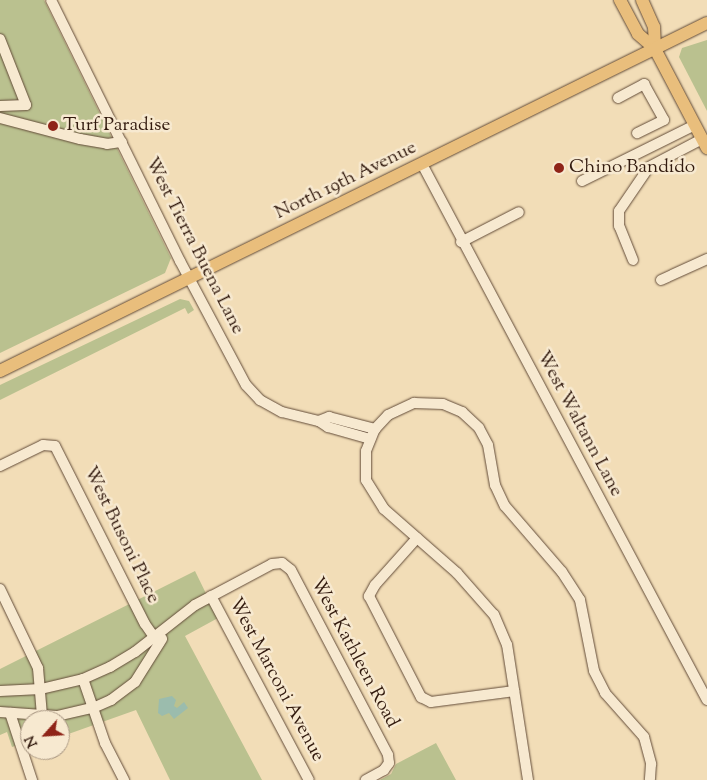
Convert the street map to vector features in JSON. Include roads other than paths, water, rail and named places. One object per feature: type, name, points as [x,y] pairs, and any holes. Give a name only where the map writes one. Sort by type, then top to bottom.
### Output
[{"type":"main road","points":[[620,0],[638,34],[656,50],[705,144]]},
{"type":"main road","points":[[642,0],[654,26],[656,50]]},
{"type":"main road","name":"North 19th Avenue","points":[[0,371],[707,24]]},
{"type":"street","name":"West Tierra Buena Lane","points":[[51,0],[189,278],[246,385],[260,400],[282,412],[319,421],[328,427],[372,434]]},
{"type":"street","points":[[0,39],[26,105],[0,106]]},
{"type":"street","points":[[618,98],[644,84],[664,120],[638,133]]},
{"type":"street","points":[[0,118],[80,139],[107,144],[122,142]]},
{"type":"street","points":[[582,181],[695,125]]},
{"type":"street","points":[[633,260],[619,226],[619,211],[649,167],[705,144]]},
{"type":"street","name":"West Waltann Lane","points":[[422,164],[461,242],[707,700]]},
{"type":"street","points":[[461,242],[519,212]]},
{"type":"street","points":[[661,280],[707,259]]},
{"type":"street","points":[[528,780],[507,645],[494,615],[474,589],[384,508],[370,489],[364,464],[372,434],[388,415],[401,408],[430,402],[462,412],[474,422],[488,445],[495,485],[505,506],[562,572],[580,600],[594,671],[605,693],[644,737],[651,764],[650,780]]},
{"type":"street","name":"West Busoni Place","points":[[0,466],[50,444],[60,452],[156,640]]},
{"type":"street","points":[[417,538],[375,585],[369,596],[425,701],[514,691]]},
{"type":"street","name":"West Kathleen Road","points":[[211,596],[272,564],[282,563],[291,570],[388,755],[389,763],[384,770],[366,780]]},
{"type":"street","points":[[0,589],[38,668],[42,710]]},
{"type":"street","points":[[0,691],[41,689],[83,679],[124,659],[156,640],[180,616],[211,596]]},
{"type":"street","name":"West Marconi Avenue","points":[[211,596],[309,780]]},
{"type":"street","points":[[70,714],[80,713],[111,700],[135,682],[156,640]]},
{"type":"street","points":[[83,679],[93,708],[124,780]]},
{"type":"street","points":[[20,714],[5,712],[32,780]]},
{"type":"place","name":"Turf Paradise","points":[[53,126]]},
{"type":"place","name":"Chino Bandido","points":[[559,168]]}]
